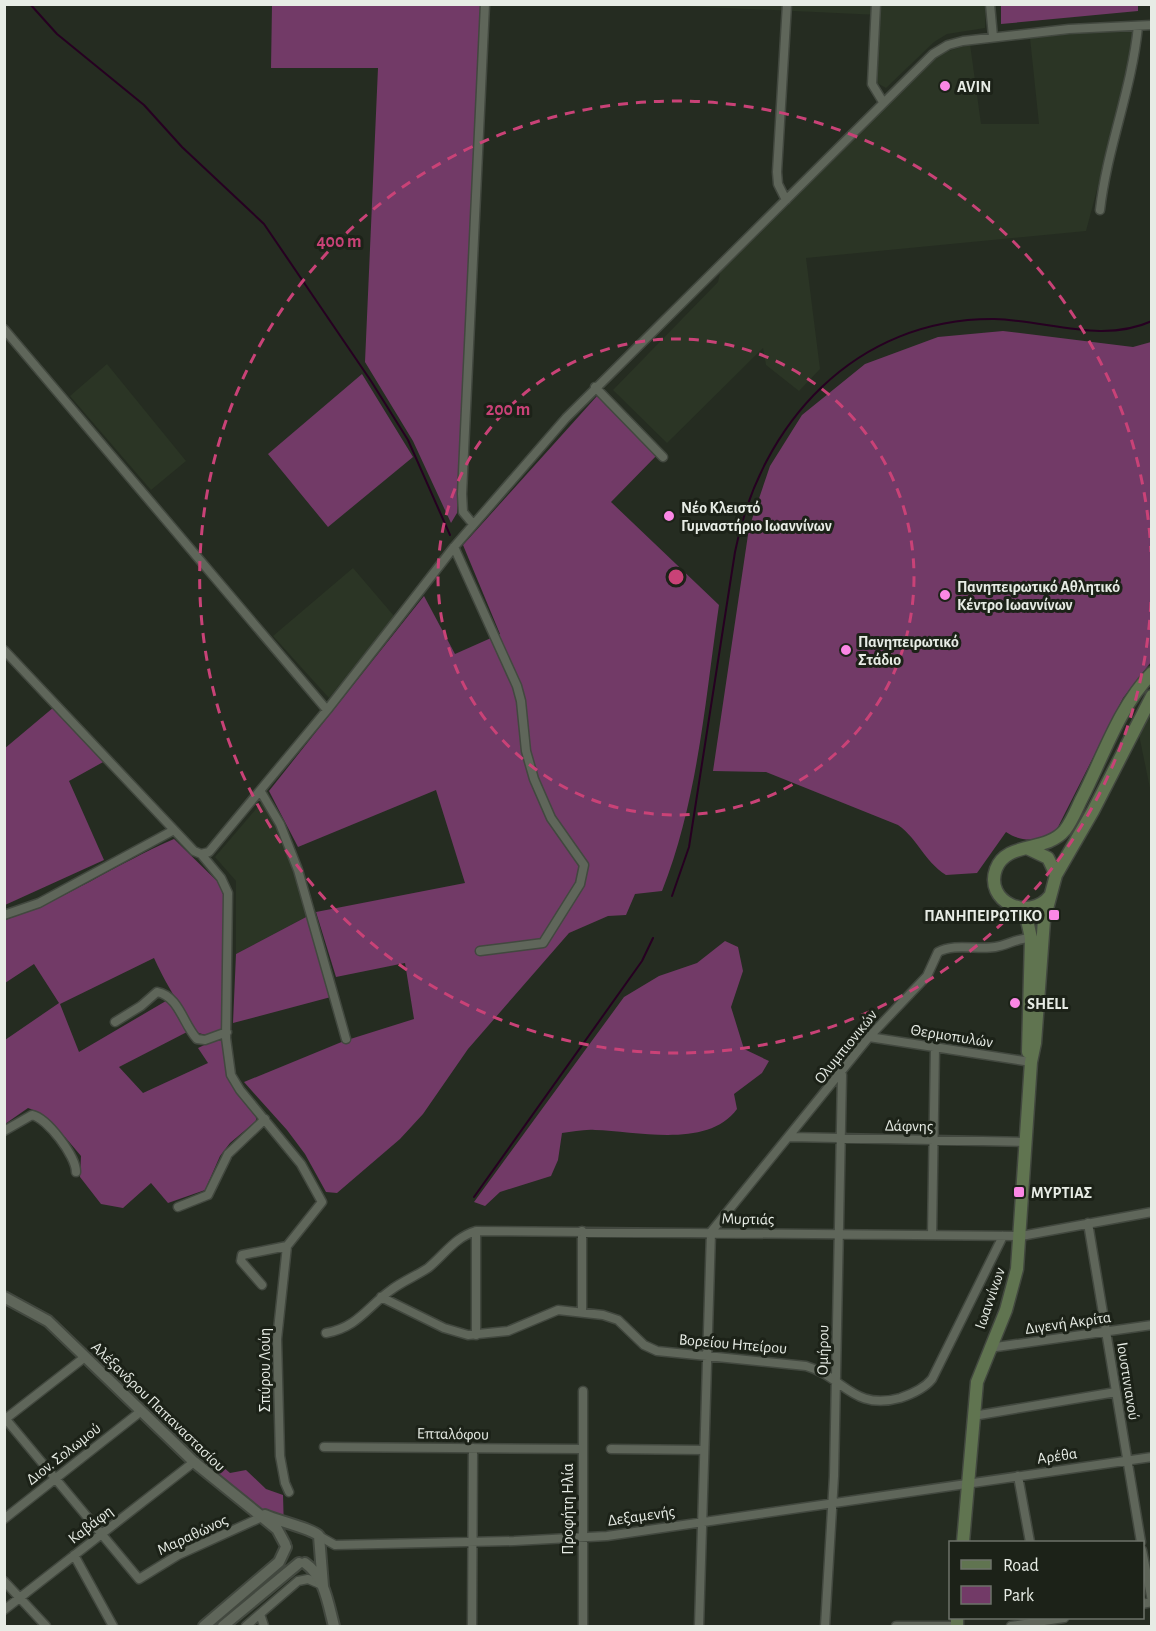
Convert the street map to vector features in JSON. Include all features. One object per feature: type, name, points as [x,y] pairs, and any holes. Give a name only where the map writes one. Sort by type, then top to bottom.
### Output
[{"type":"main road","points":[[1052,894],[1038,907],[1019,909],[1010,905],[996,889],[996,869],[1009,853],[1046,844],[1066,830],[1128,705],[1152,673]]},
{"type":"main road","points":[[1031,1062],[1035,1043],[1044,920],[1056,875],[1093,811],[1152,696]]},
{"type":"main road","points":[[1029,849],[1048,858],[1056,875]]},
{"type":"main road","points":[[1019,909],[1027,920],[1031,938],[1027,1030],[1031,1062]]},
{"type":"main road","name":"Ιωαννίνων","points":[[963,1541],[977,1382],[1012,1292],[1021,1236],[1031,1062]]},
{"type":"street","points":[[473,524],[463,512],[462,494],[485,4]]},
{"type":"street","points":[[786,200],[778,184],[777,172],[787,4]]},
{"type":"street","points":[[876,4],[872,84],[883,102]]},
{"type":"street","points":[[990,4],[993,37]]},
{"type":"street","points":[[201,854],[213,849],[327,710],[473,524],[596,387],[939,49],[955,42],[993,37],[1069,29],[1152,25]]},
{"type":"street","points":[[1100,210],[1105,172],[1130,80],[1138,26]]},
{"type":"street","points":[[4,329],[327,710]]},
{"type":"street","points":[[596,387],[663,457]]},
{"type":"street","points":[[454,547],[519,694],[527,758],[539,791],[552,818],[584,865],[580,884],[543,943],[480,951]]},
{"type":"street","points":[[4,650],[195,852],[201,854],[221,878],[228,893],[226,1032],[231,1075],[240,1090],[301,1164],[322,1202],[286,1246],[248,1253],[241,1257],[262,1285]]},
{"type":"street","points":[[261,792],[280,824],[298,870],[346,1039]]},
{"type":"street","points":[[4,915],[39,903],[174,830]]},
{"type":"street","name":"Ολυμπιονικών","points":[[711,1233],[842,1074],[869,1037],[927,976],[941,950],[998,947],[1014,940],[1031,938]]},
{"type":"street","points":[[115,1022],[158,992],[167,994],[174,1002],[197,1039],[205,1040],[226,1032]]},
{"type":"street","name":"Θερμοπυλών","points":[[869,1037],[1031,1062]]},
{"type":"street","points":[[932,1235],[936,1048]]},
{"type":"street","name":"Ομήρου","points":[[825,1626],[837,1383],[842,1074]]},
{"type":"street","points":[[4,1131],[32,1115],[40,1118],[72,1155],[76,1172]]},
{"type":"street","points":[[178,1207],[208,1195],[228,1154],[265,1119]]},
{"type":"street","name":"Δάφνης","points":[[790,1137],[1027,1142]]},
{"type":"street","name":"Μυρτιάς","points":[[476,1231],[1021,1236],[1152,1212]]},
{"type":"street","name":"Ιουστινιανού","points":[[1088,1223],[1141,1541]]},
{"type":"street","points":[[327,1333],[344,1330],[381,1297],[428,1268],[459,1239],[476,1231],[476,1335]]},
{"type":"street","points":[[582,1231],[582,1312]]},
{"type":"street","points":[[699,1626],[711,1233]]},
{"type":"street","name":"Βορείου Ηπείρου","points":[[381,1297],[448,1330],[476,1335],[516,1329],[558,1310],[614,1318],[644,1345],[657,1352],[806,1366],[822,1371],[852,1395],[876,1401],[901,1397],[925,1386],[935,1375],[1003,1236]]},
{"type":"street","name":"Σπύρου Λούη","points":[[286,1246],[277,1339],[280,1456],[289,1492]]},
{"type":"street","name":"Αλέξανδρου Παπαναστασίου","points":[[4,1297],[44,1318],[194,1462],[277,1529],[286,1546]]},
{"type":"street","name":"Διγενή Ακρίτα","points":[[989,1348],[1152,1325]]},
{"type":"street","points":[[86,1358],[5,1419],[100,1534]]},
{"type":"street","name":"Προφήτη Ηλία","points":[[583,1391],[583,1626]]},
{"type":"street","points":[[973,1416],[1116,1392]]},
{"type":"street","name":"Διον. Σολωμού","points":[[4,1519],[140,1412]]},
{"type":"street","name":"Επταλόφου","points":[[324,1447],[582,1449]]},
{"type":"street","points":[[472,1626],[473,1448]]},
{"type":"street","points":[[611,1449],[704,1450]]},
{"type":"street","name":"Αρέθα","points":[[967,1484],[1152,1457]]},
{"type":"street","name":"Καβάφη","points":[[4,1610],[194,1462]]},
{"type":"street","points":[[1018,1476],[1030,1541]]},
{"type":"street","name":"Δεξαμενής","points":[[319,1536],[335,1545],[582,1538],[967,1484]]},
{"type":"street","points":[[257,1514],[299,1528],[310,1529],[319,1536],[323,1586],[334,1626]]},
{"type":"street","name":"Μαραθώνος","points":[[100,1534],[136,1578],[141,1579],[178,1555],[257,1514]]},
{"type":"street","points":[[204,1626],[279,1562],[290,1534],[299,1528]]},
{"type":"street","points":[[286,1546],[289,1556],[314,1570],[323,1586]]},
{"type":"street","points":[[223,1626],[302,1563],[311,1562],[320,1553]]},
{"type":"street","points":[[74,1555],[113,1626]]},
{"type":"street","points":[[1144,1557],[1152,1602]]},
{"type":"street","points":[[246,1626],[298,1581],[308,1579],[323,1586]]},
{"type":"street","points":[[4,1581],[46,1626]]},
{"type":"street","points":[[260,1614],[264,1626]]},
{"type":"street","points":[[1011,1626],[1045,1622]]},
{"type":"street","points":[[896,1626],[957,1623]]},
{"type":"shaded area","points":[[641,4],[986,5],[985,28],[947,34],[934,42],[886,88],[877,83],[876,77],[879,15]]},
{"type":"shaded area","points":[[1135,28],[1132,58],[1086,231],[806,258],[820,369],[799,391],[766,365],[763,348],[667,443],[613,390],[718,282],[721,269],[940,54],[970,44],[981,124],[1039,124],[1030,38]]},
{"type":"shaded area","points":[[107,364],[186,461],[151,490],[70,396]]},
{"type":"shaded area","points":[[353,568],[394,616],[329,698],[273,636]]},
{"type":"shaded area","points":[[1151,713],[1151,793],[1139,735]]},
{"type":"shaded area","points":[[262,802],[280,830],[298,878],[308,916],[236,954],[236,881],[215,857]]},
{"type":"green space","points":[[1138,4],[1138,11],[1001,24],[1001,5]]},
{"type":"green space","points":[[272,5],[482,5],[458,497],[457,513],[451,523],[413,441],[365,362],[378,68],[271,68]]},
{"type":"green space","name":"Πανηπειρωτικό Αθλητικό Κέντρο Ιωαννίνων","points":[[1003,331],[1133,347],[1151,342],[1151,662],[1123,698],[1057,829],[1032,840],[1012,836],[1006,832],[977,873],[946,875],[898,825],[766,772],[713,771],[749,528],[770,466],[802,415],[865,364],[938,337]]},
{"type":"green space","points":[[362,374],[413,457],[328,527],[268,454]]},
{"type":"green space","points":[[597,396],[658,454],[611,502],[719,605],[699,750],[674,857],[662,891],[635,894],[626,915],[608,916],[569,933],[468,1049],[423,1114],[400,1139],[337,1193],[326,1192],[305,1154],[244,1082],[344,1041],[414,1019],[405,963],[336,977],[316,912],[465,883],[436,790],[298,847],[269,791],[424,596],[455,654],[500,634],[463,545]]},
{"type":"green space","points":[[54,707],[105,761],[69,781],[104,860],[5,905],[4,749]]},
{"type":"green space","points":[[174,839],[221,885],[225,905],[224,1030],[206,1035],[195,1032],[154,958],[60,1004],[79,1052],[171,998],[187,1032],[119,1067],[143,1093],[208,1063],[198,1048],[223,1036],[225,1061],[231,1079],[256,1115],[256,1121],[230,1143],[220,1156],[205,1190],[168,1203],[151,1183],[123,1208],[101,1204],[80,1177],[81,1156],[65,1137],[62,1139],[36,1111],[28,1108],[5,1124],[5,1040],[59,1003],[34,964],[5,983],[5,920],[70,892]]},
{"type":"green space","points":[[308,916],[331,997],[233,1023],[236,954]]},
{"type":"green space","points":[[725,941],[738,947],[743,971],[731,1007],[744,1049],[769,1061],[762,1073],[734,1094],[737,1109],[724,1121],[708,1129],[690,1133],[671,1135],[583,1130],[562,1133],[558,1160],[551,1176],[500,1192],[485,1206],[474,1202],[624,997],[659,976],[697,963]]},
{"type":"green space","points":[[222,1466],[230,1473],[246,1470],[266,1489],[283,1495],[284,1530],[217,1474]]},
{"type":"waterway","points":[[30,4],[57,34],[144,105],[182,147],[264,224],[371,381],[408,440],[450,535]]},
{"type":"waterway","points":[[672,896],[689,847],[735,552],[748,505],[767,461],[792,421],[822,387],[858,358],[899,337],[944,323],[994,319],[1074,329],[1113,331],[1133,328],[1152,321]]},
{"type":"waterway","points":[[474,1197],[642,961],[653,938]]},
{"type":"place","name":"AVIN","points":[[945,86]]},
{"type":"place","name":"Νέο Κλειστό Γυμναστήριο Ιωαννίνων","points":[[669,516]]},
{"type":"place","name":"Πανηπειρωτικό Αθλητικό Κέντρο Ιωαννίνων","points":[[945,595]]},
{"type":"place","name":"Πανηπειρωτικό Στάδιο","points":[[846,650]]},
{"type":"place","name":"ΠΑΝΗΠΕΙΡΩΤΙΚΟ","points":[[1054,915]]},
{"type":"place","name":"SHELL","points":[[1015,1003]]},
{"type":"place","name":"ΜΥΡΤΙΑΣ","points":[[1019,1192]]}]
